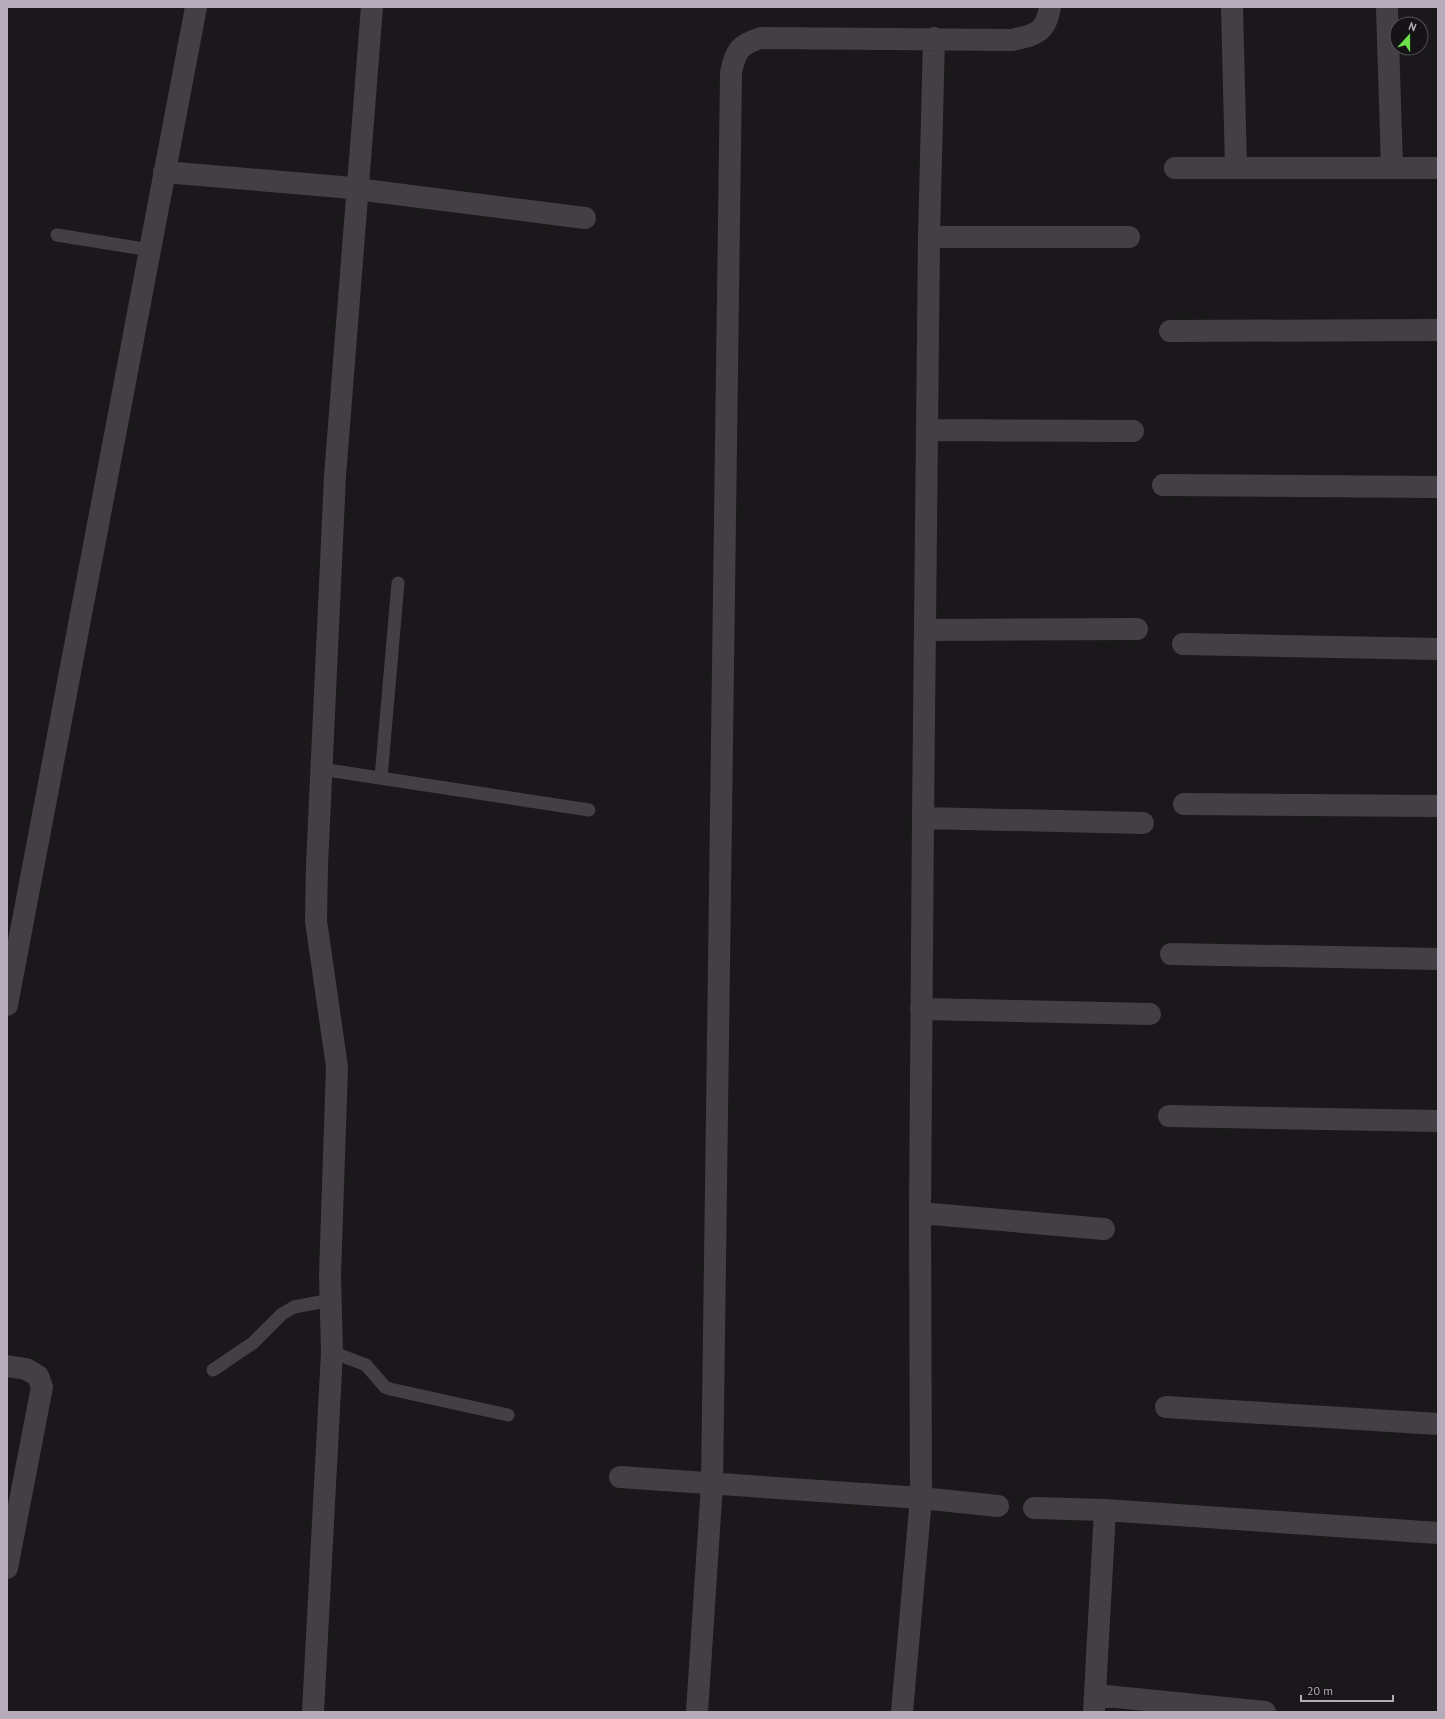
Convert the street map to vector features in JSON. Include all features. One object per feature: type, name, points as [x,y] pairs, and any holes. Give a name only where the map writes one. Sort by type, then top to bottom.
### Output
[{"type":"street","points":[[7,1005],[196,7]]},
{"type":"street","points":[[313,1712],[332,1352],[331,1300],[337,1067],[316,921],[321,769],[335,476],[372,7]]},
{"type":"street","points":[[698,1712],[712,1484],[731,73],[734,57],[740,48],[748,42],[761,38],[934,38],[1012,40],[1034,35],[1042,30],[1048,17],[1050,7]]},
{"type":"street","points":[[1232,7],[1236,167]]},
{"type":"street","points":[[1387,8],[1392,167]]},
{"type":"street","points":[[902,1712],[921,1498],[921,1009],[929,237],[934,38]]},
{"type":"street","points":[[1175,168],[1438,168]]},
{"type":"street","points":[[164,172],[357,189],[585,218]]},
{"type":"street","points":[[929,237],[1130,237]]},
{"type":"street","points":[[1170,331],[1438,330]]},
{"type":"street","points":[[927,430],[1133,431]]},
{"type":"street","points":[[1163,485],[1438,487]]},
{"type":"street","points":[[925,630],[1137,629]]},
{"type":"street","points":[[1183,644],[1438,649]]},
{"type":"street","points":[[1184,804],[1438,806]]},
{"type":"street","points":[[923,818],[1143,823]]},
{"type":"street","points":[[1171,954],[1438,959]]},
{"type":"street","points":[[921,1009],[1150,1014]]},
{"type":"street","points":[[1169,1116],[1438,1121]]},
{"type":"street","points":[[920,1213],[1104,1229]]},
{"type":"street","points":[[7,1366],[26,1370],[38,1376],[42,1387],[8,1559]]},
{"type":"street","points":[[1166,1408],[1438,1424]]},
{"type":"street","points":[[620,1477],[921,1498],[998,1506]]},
{"type":"street","points":[[1034,1508],[1105,1510],[1438,1533]]},
{"type":"street","points":[[1105,1510],[1095,1704],[1265,1712]]},
{"type":"lane","points":[[57,235],[150,250]]},
{"type":"lane","points":[[381,778],[398,583]]},
{"type":"lane","points":[[321,769],[589,810]]},
{"type":"lane","points":[[213,1370],[253,1344],[282,1314],[294,1307],[331,1300]]},
{"type":"lane","points":[[332,1352],[366,1365],[385,1387],[390,1389],[508,1415]]}]
